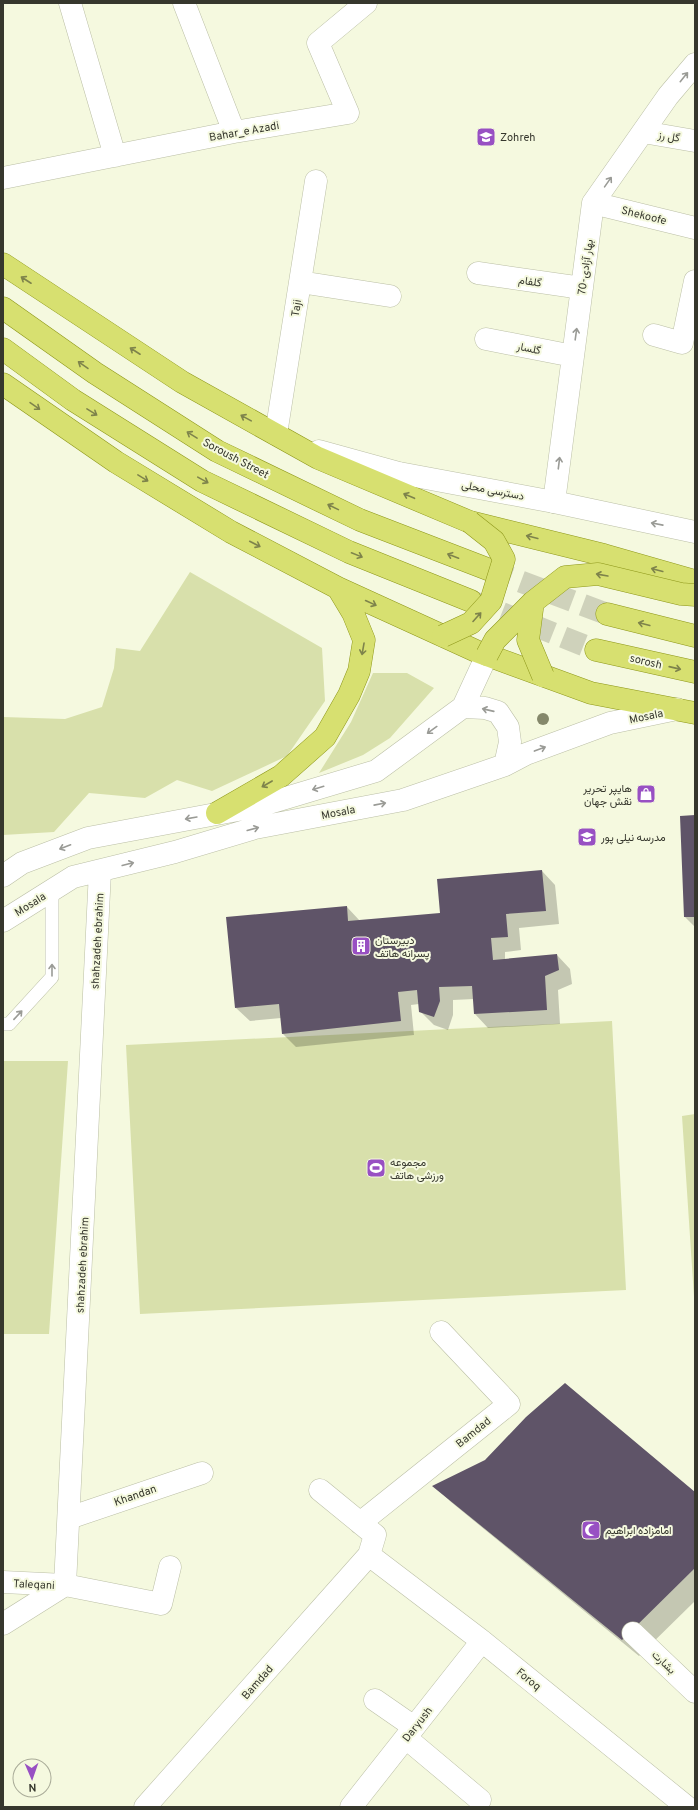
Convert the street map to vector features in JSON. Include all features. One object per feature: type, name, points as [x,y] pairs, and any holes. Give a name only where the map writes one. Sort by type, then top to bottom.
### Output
[{"type":"main road","points":[[3,264],[182,382],[318,458],[470,522],[604,555],[695,581]]},
{"type":"main road","name":"Soroush Street","points":[[3,308],[95,374],[217,451],[360,520],[490,570]]},
{"type":"main road","points":[[3,349],[73,400],[202,480],[349,552],[471,601]]},
{"type":"main road","points":[[3,384],[116,462],[231,532],[338,588],[488,655],[591,693],[686,711]]},
{"type":"main road","points":[[443,636],[471,623],[491,601],[504,559],[494,541],[470,522]]},
{"type":"main road","points":[[488,655],[495,640],[533,602],[565,577],[598,574],[681,594],[695,595]]},
{"type":"main road","points":[[217,813],[281,776],[325,737],[349,695],[359,671],[364,640],[353,613],[338,588]]},
{"type":"main road","points":[[533,602],[528,640],[543,676]]},
{"type":"main road","points":[[607,614],[695,636]]},
{"type":"main road","name":"sorosh","points":[[596,650],[695,672]]},
{"type":"street","points":[[70,3],[115,156]]},
{"type":"street","points":[[184,3],[234,132]]},
{"type":"street","name":"Bahar_e Azadi","points":[[3,178],[234,132],[348,113],[318,43],[366,3]]},
{"type":"street","name":"70-بهار آزادی","points":[[554,502],[594,203],[668,96],[695,64]]},
{"type":"street","name":"گل رز","points":[[644,132],[695,141]]},
{"type":"street","name":"Taji","points":[[284,439],[300,282],[316,181]]},
{"type":"street","name":"Shekoofe","points":[[594,203],[695,228]]},
{"type":"street","name":"گلفام","points":[[478,273],[582,288]]},
{"type":"street","points":[[654,335],[682,343],[695,281]]},
{"type":"street","points":[[300,282],[390,296]]},
{"type":"street","name":"گلسار","points":[[486,339],[573,356]]},
{"type":"street","name":"دسترسی محلی","points":[[284,439],[399,473],[554,502],[695,532]]},
{"type":"street","points":[[4,874],[22,863],[88,838],[259,806],[376,771],[463,707],[488,655]]},
{"type":"street","points":[[463,707],[485,708],[498,712],[508,727],[510,742],[505,765]]},
{"type":"street","name":"Mosala","points":[[3,921],[73,877],[175,852],[255,828],[403,800],[505,765],[526,754],[610,723],[686,711]]},
{"type":"street","name":"shahzadeh ebrahim","points":[[65,1585],[100,871]]},
{"type":"street","name":"Bamdad","points":[[360,1523],[509,1404],[440,1332]]},
{"type":"street","name":"Khandan","points":[[69,1518],[202,1473]]},
{"type":"street","points":[[320,1490],[375,1535],[368,1556]]},
{"type":"street","name":"Bamdad","points":[[145,1807],[368,1556]]},
{"type":"street","name":"Foroq","points":[[368,1556],[482,1641],[687,1807]]},
{"type":"street","name":"Taleqani","points":[[3,1582],[65,1585],[161,1604],[170,1567]]},
{"type":"street","points":[[3,1624],[65,1585]]},
{"type":"street","name":"بشارت","points":[[633,1633],[695,1692]]},
{"type":"street","name":"Daryush","points":[[351,1807],[482,1641]]},
{"type":"street","points":[[375,1700],[480,1800]]},
{"type":"lane","points":[[3,1024],[9,1024],[52,977],[52,891]]},
{"type":"green space","points":[[190,572],[322,648],[325,701],[287,756],[212,791],[177,780],[145,798],[89,793],[54,832],[3,835],[3,717],[65,719],[102,707],[114,668],[116,648],[140,651]]},
{"type":"green space","points":[[373,673],[407,673],[434,688],[390,738],[363,755],[319,773],[351,722]]},
{"type":"green space","name":"مجموعه ورزشی هاتف","points":[[612,1021],[626,1290],[140,1314],[126,1045]]},
{"type":"green space","points":[[3,1061],[68,1061],[49,1334],[3,1334]]},
{"type":"green space","points":[[695,1114],[695,1312],[682,1116]]},
{"type":"building","points":[[695,815],[695,917],[684,917],[680,816]]},
{"type":"building","name":"دبیرستان پسرانه هاتف","points":[[542,870],[546,911],[506,914],[508,937],[491,938],[493,960],[557,954],[559,970],[545,976],[547,1010],[474,1014],[472,986],[439,987],[440,1001],[434,1017],[419,1012],[417,990],[398,992],[401,1021],[282,1034],[279,1004],[235,1008],[226,917],[347,906],[348,921],[440,913],[437,879]]},
{"type":"building","name":"امامزاده ابراهیم","points":[[565,1383],[695,1492],[695,1568],[622,1640],[432,1486],[485,1460],[526,1417]]},
{"type":"tunnel","points":[[490,570],[607,614]]},
{"type":"tunnel","points":[[471,601],[596,650]]},
{"type":"place","name":"Zohreh","points":[[486,137]]},
{"type":"place","name":"هایپر تحریر نقش جهان","points":[[646,794]]},
{"type":"place","name":"مدرسه نیلی پور","points":[[587,837]]},
{"type":"place","name":"دبیرستان پسرانه هاتف","points":[[361,946]]},
{"type":"place","name":"مجموعه ورزشی هاتف","points":[[376,1168]]},
{"type":"place","name":"امامزاده ابراهیم","points":[[591,1530]]}]
